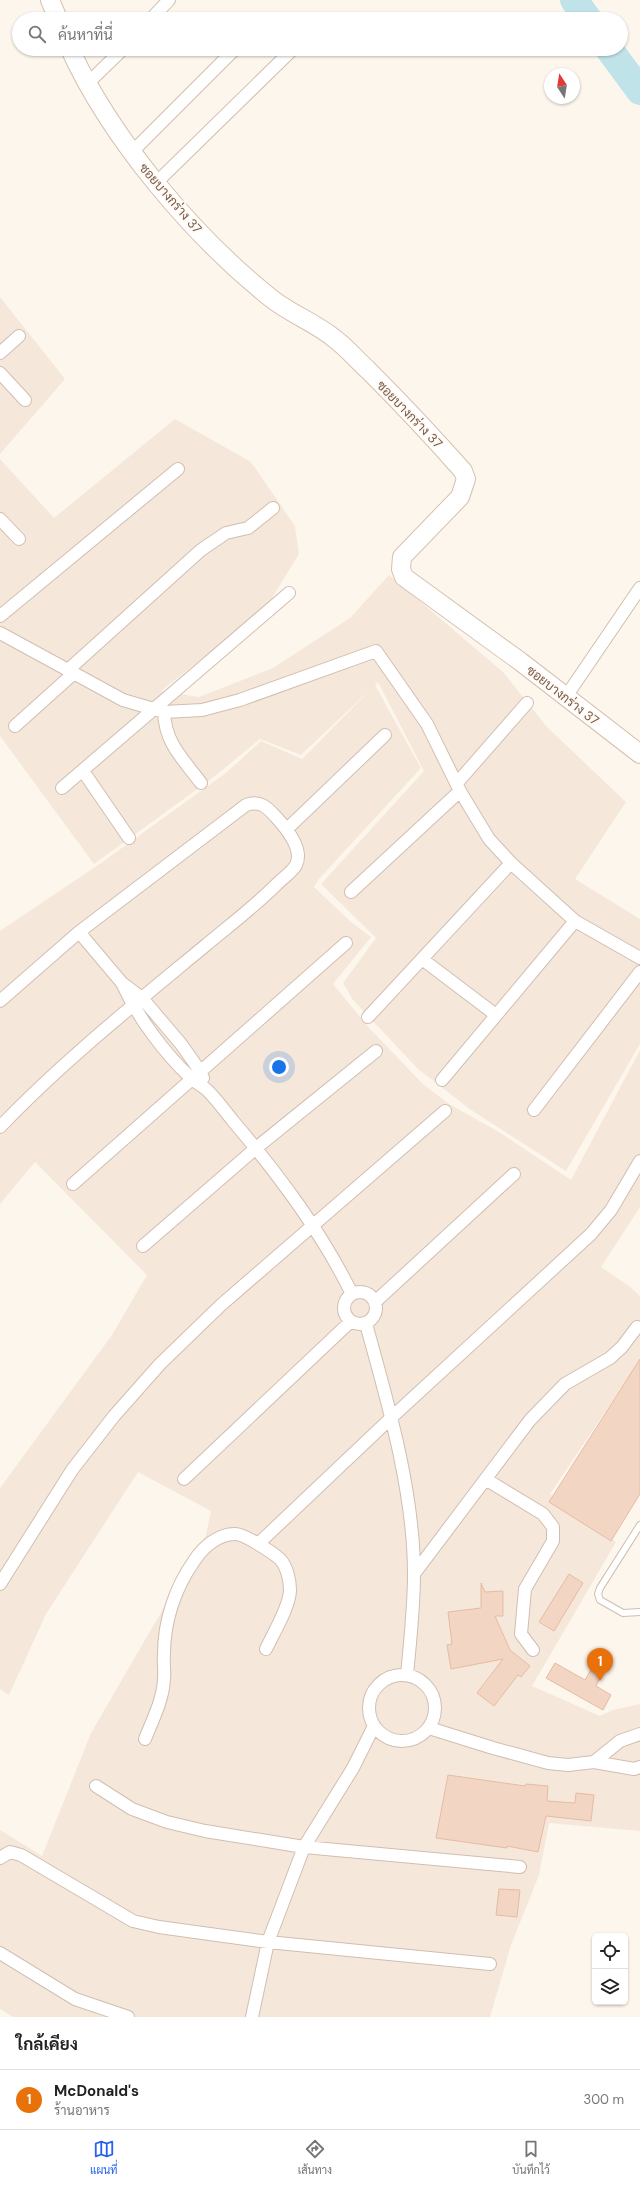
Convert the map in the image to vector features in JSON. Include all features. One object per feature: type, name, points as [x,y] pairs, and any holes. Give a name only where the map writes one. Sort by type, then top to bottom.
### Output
[{"type":"street","points":[[50,0],[55,12]]},
{"type":"street","points":[[158,12],[169,0]]},
{"type":"street","name":"ซอยบางกร่าง 37","points":[[74,56],[115,129],[132,152],[188,219],[226,260],[272,299],[335,339],[411,412],[463,471],[466,479],[460,497],[402,557],[401,569],[404,577],[521,662],[565,698],[640,754]]},
{"type":"street","points":[[88,83],[116,56]]},
{"type":"street","points":[[132,152],[228,56]]},
{"type":"street","points":[[157,182],[286,56]]},
{"type":"street","points":[[0,353],[19,336]]},
{"type":"street","points":[[0,373],[25,400]]},
{"type":"street","points":[[0,616],[178,469]]},
{"type":"street","points":[[15,726],[71,671],[201,550],[226,533],[248,528],[273,508]]},
{"type":"street","points":[[0,519],[19,539]]},
{"type":"street","points":[[565,698],[640,588]]},
{"type":"street","points":[[62,788],[160,711],[289,593]]},
{"type":"street","points":[[1,635],[123,700],[160,711],[202,710],[240,700],[376,650],[427,724],[458,787],[489,839],[511,863],[575,921],[640,958]]},
{"type":"street","points":[[351,892],[458,787],[527,703]]},
{"type":"street","points":[[160,711],[167,737],[201,783]]},
{"type":"street","points":[[287,829],[385,735]]},
{"type":"street","points":[[83,770],[129,838]]},
{"type":"street","points":[[0,1001],[80,932],[246,805],[259,803],[266,807],[287,829],[297,850],[296,865],[258,902],[142,998],[27,1098],[0,1127]]},
{"type":"street","points":[[368,1017],[511,863]]},
{"type":"street","points":[[442,1080],[575,921]]},
{"type":"street","points":[[80,932],[122,983],[142,998],[181,1044],[196,1075]]},
{"type":"street","points":[[73,1184],[346,943]]},
{"type":"street","points":[[422,959],[496,1015]]},
{"type":"street","points":[[534,1110],[640,972]]},
{"type":"street","points":[[122,983],[132,1007],[196,1075],[256,1148],[314,1225],[334,1258],[352,1294]]},
{"type":"street","points":[[143,1246],[256,1148],[376,1051]]},
{"type":"street","points":[[0,1584],[72,1470],[114,1416],[160,1364],[221,1305],[445,1111]]},
{"type":"street","points":[[258,1544],[392,1417],[592,1234],[611,1210],[640,1161]]},
{"type":"street","points":[[375,1302],[514,1174]]},
{"type":"street","points":[[366,1293],[375,1302],[376,1313],[366,1324],[361,1325],[350,1322],[344,1314],[343,1308],[346,1299],[352,1294],[366,1293]]},
{"type":"street","points":[[184,1479],[350,1322]]},
{"type":"street","points":[[366,1324],[392,1417],[410,1524],[414,1574],[407,1675]]},
{"type":"street","points":[[414,1574],[487,1480],[530,1420],[565,1384],[610,1358],[622,1347],[637,1327]]},
{"type":"street","points":[[487,1480],[543,1514],[553,1527],[553,1541],[525,1589],[521,1634],[533,1650]]},
{"type":"street","points":[[145,1739],[160,1700],[164,1678],[166,1625],[175,1595],[194,1561],[208,1545],[224,1536],[237,1534],[258,1544],[280,1560],[289,1576],[290,1592],[266,1649]]},
{"type":"street","points":[[395,1675],[407,1675],[417,1678],[426,1684],[433,1694],[436,1712],[429,1728],[420,1736],[409,1740],[393,1740],[382,1735],[374,1726],[369,1712],[370,1701],[374,1690],[385,1680],[395,1675]]},
{"type":"street","points":[[252,2017],[268,1942],[304,1847],[353,1768],[374,1726]]},
{"type":"street","points":[[429,1728],[548,1763],[568,1765],[594,1762],[634,1769],[640,1767]]},
{"type":"street","points":[[594,1762],[620,1741],[640,1734]]},
{"type":"street","points":[[96,1786],[132,1809],[167,1822],[205,1831],[304,1847],[520,1867]]},
{"type":"street","points":[[0,1858],[10,1852],[21,1855],[133,1921],[159,1927],[268,1942],[490,1964]]},
{"type":"street","points":[[0,1953],[75,1999],[128,2017]]},
{"type":"lane","points":[[640,1525],[600,1588],[598,1594],[600,1600],[623,1613],[632,1614],[640,1612]]},
{"type":"shaded area","points":[[0,297],[65,379],[0,454]]},
{"type":"shaded area","points":[[175,419],[251,462],[295,526],[299,554],[267,606],[161,691],[199,697],[273,668],[350,618],[389,575],[503,672],[547,727],[626,802],[575,879],[640,919],[640,1044],[566,1171],[471,1110],[418,1069],[353,1000],[343,983],[376,938],[321,884],[424,771],[378,682],[375,685],[421,768],[318,880],[314,887],[351,922],[371,937],[333,984],[371,1030],[423,1084],[449,1104],[499,1132],[571,1180],[640,1050],[640,1207],[601,1267],[629,1286],[640,1296],[640,1360],[550,1494],[616,1542],[532,1686],[600,1716],[613,1710],[640,1704],[640,1831],[549,1823],[539,1875],[511,1945],[490,2017],[13,2017],[0,2009],[0,1830],[42,1856],[91,1733],[206,1535],[211,1511],[138,1472],[46,1614],[9,1695],[0,1689],[0,1488],[112,1335],[147,1275],[35,1162],[0,1204],[0,931],[101,863],[227,772],[261,741],[302,759],[371,689],[301,755],[260,739],[210,780],[94,864],[0,736],[0,459],[54,518]]},
{"type":"building","points":[[640,1359],[640,1494],[611,1541],[549,1502]]},
{"type":"building","points":[[569,1574],[583,1583],[554,1631],[539,1622]]},
{"type":"building","points":[[481,1583],[485,1592],[503,1591],[503,1616],[495,1616],[510,1650],[530,1666],[521,1677],[518,1675],[494,1706],[477,1693],[503,1659],[451,1669],[447,1645],[452,1644],[448,1612],[481,1608]]},
{"type":"building","points":[[555,1663],[585,1680],[592,1668],[602,1674],[596,1686],[611,1695],[603,1710],[546,1678]]},
{"type":"building","points":[[448,1775],[525,1786],[526,1784],[548,1786],[547,1801],[575,1803],[576,1793],[594,1795],[591,1821],[546,1816],[538,1852],[507,1846],[507,1848],[436,1838]]},
{"type":"building","points":[[499,1889],[520,1890],[517,1917],[496,1915]]},
{"type":"waterway","points":[[574,0],[583,12]]},
{"type":"waterway","points":[[614,56],[640,91]]},
{"type":"place","name":"McDonald's","points":[[600,1681]]}]
